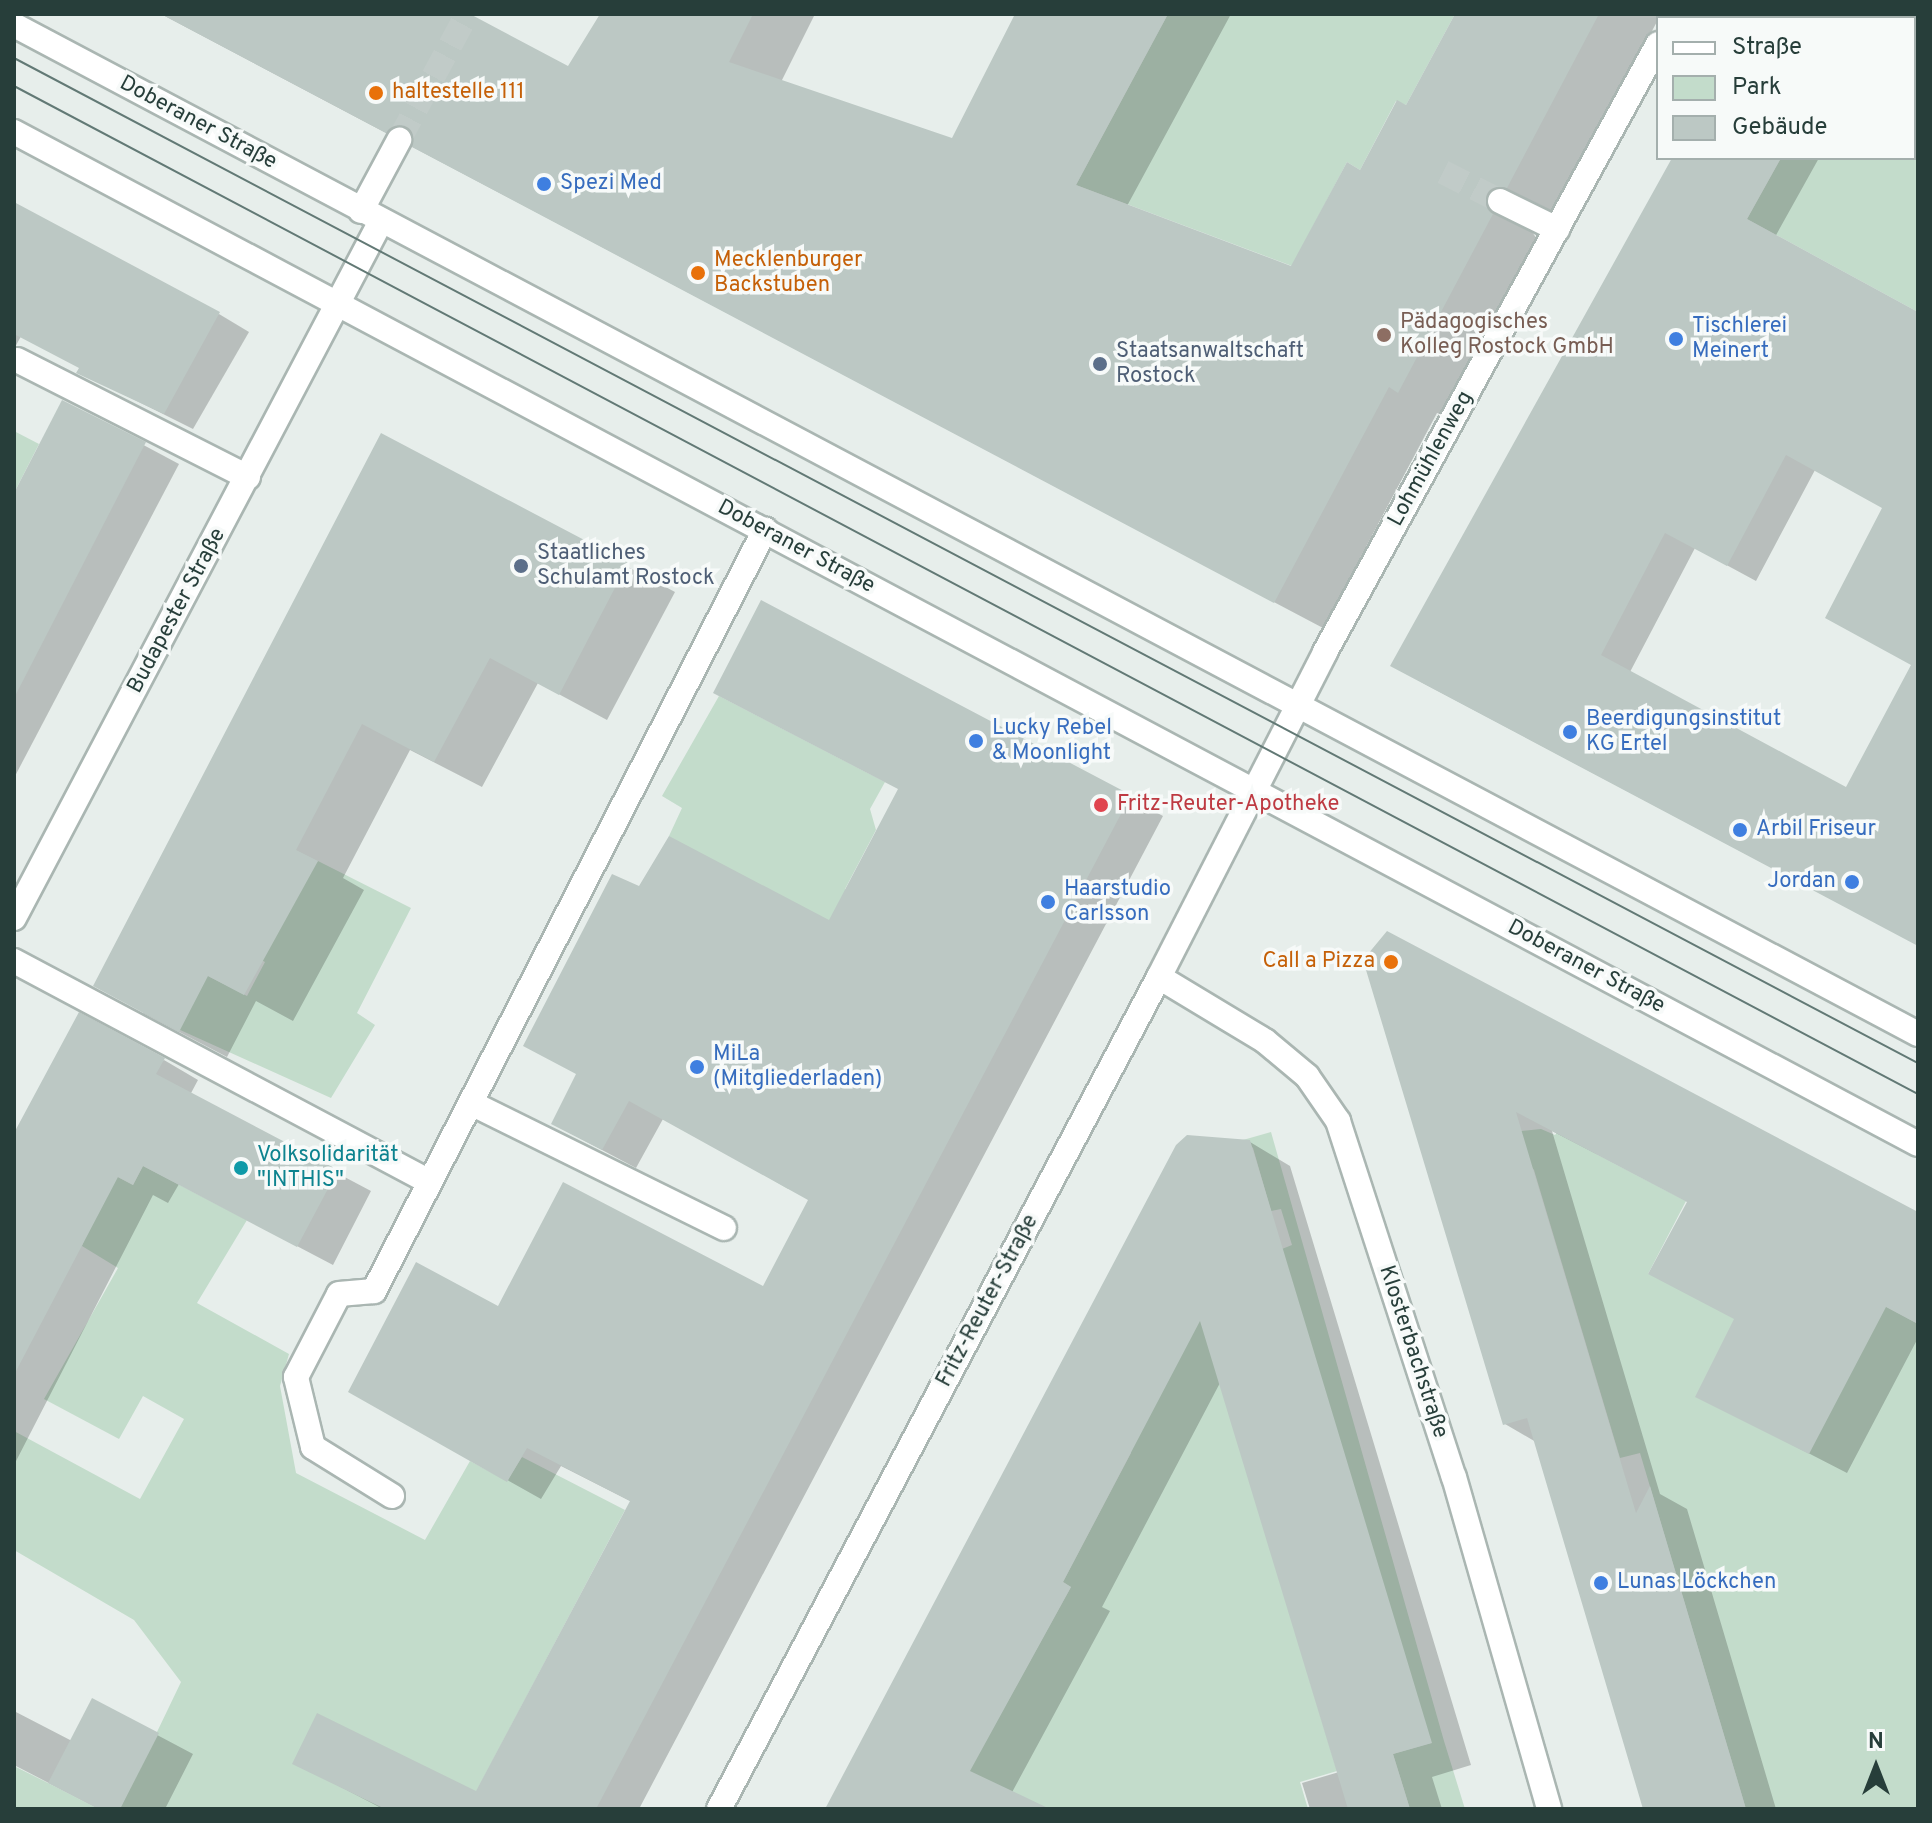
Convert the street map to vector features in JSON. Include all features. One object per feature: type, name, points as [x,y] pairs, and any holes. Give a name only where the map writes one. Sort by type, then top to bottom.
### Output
[{"type":"street","name":"Doberaner Straße","points":[[14,25],[1918,1034]]},
{"type":"street","name":"Lohmühlenweg","points":[[1296,706],[1656,48]]},
{"type":"street","name":"Doberaner Straße","points":[[14,132],[1918,1144]]},
{"type":"street","points":[[339,304],[399,140]]},
{"type":"street","points":[[1500,201],[1557,229]]},
{"type":"street","name":"Budapester Straße","points":[[14,918],[339,304]]},
{"type":"street","points":[[17,360],[248,477]]},
{"type":"street","points":[[392,1496],[313,1447],[296,1377],[339,1294],[374,1291],[765,530]]},
{"type":"street","points":[[1253,791],[1296,706]]},
{"type":"street","name":"Fritz-Reuter-Straße","points":[[719,1809],[1159,977],[1253,791]]},
{"type":"street","points":[[14,961],[429,1182]]},
{"type":"street","name":"Klosterbachstraße","points":[[1159,977],[1265,1041],[1307,1076],[1338,1121],[1454,1477],[1549,1809]]},
{"type":"street","points":[[471,1103],[724,1228]]},
{"type":"green space","points":[[1168,14],[1455,14],[1406,105],[1396,101],[1360,170],[1347,162],[1292,266],[1076,185]]},
{"type":"green space","points":[[1918,14],[1918,312],[1747,219],[1780,160],[1916,160],[1916,16],[1859,16]]},
{"type":"green space","points":[[14,431],[39,444],[14,493]]},
{"type":"green space","points":[[719,696],[885,782],[870,809],[876,830],[845,889],[924,931],[788,1189],[731,1155],[669,836],[682,808],[662,796]]},
{"type":"green space","points":[[318,861],[411,908],[357,1013],[375,1025],[331,1098],[178,1029],[206,975],[247,996],[265,962],[225,940]]},
{"type":"green space","points":[[1541,1129],[1555,1135],[1560,1129],[1598,1155],[1686,1201],[1648,1274],[1885,1306],[1918,1324],[1918,1809],[1746,1809],[1640,1453],[1620,1458],[1534,1170],[1502,1133]]},
{"type":"green space","points":[[1271,1132],[1465,1809],[1410,1809],[1393,1754],[1431,1743],[1282,1249],[1292,1245],[1281,1209],[1271,1211],[1253,1148],[1243,1140]]},
{"type":"green space","points":[[143,1166],[247,1220],[197,1303],[289,1354],[280,1386],[296,1473],[425,1540],[470,1461],[507,1481],[522,1457],[625,1510],[467,1809],[120,1809],[181,1682],[134,1620],[14,1550],[14,1431],[140,1499],[184,1419],[143,1396],[119,1439],[44,1399],[118,1268],[82,1246],[108,1172],[133,1185]]},
{"type":"green space","points":[[1201,1320],[1337,1771],[1300,1782],[1308,1809],[948,1809],[1071,1587],[1063,1582],[1131,1453],[1120,1360]]},
{"type":"green space","points":[[14,1766],[48,1783],[99,1809],[14,1809]]},
{"type":"building","points":[[161,14],[470,14],[568,66],[600,14],[753,14],[729,62],[952,138],[1015,14],[1168,14],[1076,185],[1291,266],[1347,162],[1360,170],[1397,100],[1406,105],[1455,14],[1599,14],[1507,188],[1487,194],[1485,203],[1493,214],[1398,393],[1389,387],[1274,603],[412,147],[412,133],[405,126],[386,133]]},
{"type":"building","points":[[1671,160],[1780,160],[1747,219],[1918,312],[1918,946],[1390,666]],"holes":[[[1786,455],[1882,508],[1825,618],[1911,665],[1846,787],[1601,655],[1665,533],[1727,566]]]},
{"type":"building","points":[[14,202],[220,312],[164,414],[76,373],[79,368],[14,334]]},
{"type":"building","points":[[62,400],[146,442],[14,698],[14,493]]},
{"type":"building","points":[[381,433],[628,563],[559,695],[490,658],[434,762],[362,724],[296,850],[318,861],[244,995],[208,976],[179,1032],[93,986]]},
{"type":"building","points":[[761,600],[1131,795],[596,1809],[385,1809],[292,1764],[317,1713],[476,1791],[630,1501],[527,1448],[507,1482],[348,1392],[416,1262],[498,1306],[563,1182],[763,1286],[808,1200],[629,1101],[602,1150],[551,1124],[576,1074],[523,1046],[612,874],[639,886],[669,836],[829,920],[898,789],[713,693]]},
{"type":"building","points":[[1387,931],[1918,1212],[1918,1324],[1886,1307],[1809,1454],[1695,1397],[1734,1319],[1648,1274],[1687,1202],[1516,1112],[1636,1513],[1650,1486],[1746,1809],[1643,1809],[1527,1418],[1503,1425],[1363,960]]},
{"type":"building","points":[[79,1012],[165,1058],[156,1074],[338,1170],[297,1247],[143,1166],[133,1185],[118,1177],[14,1375],[14,1133]]},
{"type":"building","points":[[1187,1135],[1250,1140],[1432,1743],[1393,1754],[1410,1809],[1348,1809],[1200,1321],[1063,1582],[1071,1587],[970,1771],[1050,1809],[825,1809],[1176,1145]]},
{"type":"building","points":[[92,1698],[159,1733],[120,1809],[99,1809],[48,1783]]},
{"type":"tunnel","points":[[399,140],[467,14]]},
{"type":"tunnel","points":[[1443,172],[1500,201]]},
{"type":"tram line","points":[[14,58],[1918,1063]]},
{"type":"tram line","points":[[14,86],[1918,1094]]},
{"type":"place","name":"haltestelle 111","points":[[376,93]]},
{"type":"place","name":"Spezi Med","points":[[544,184]]},
{"type":"place","name":"Mecklenburger Backstuben","points":[[698,273]]},
{"type":"place","name":"Pädagogisches Kolleg Rostock GmbH","points":[[1384,335]]},
{"type":"place","name":"Tischlerei Meinert","points":[[1676,339]]},
{"type":"place","name":"Staatsanwaltschaft Rostock","points":[[1100,364]]},
{"type":"place","name":"Staatliches Schulamt Rostock","points":[[521,566]]},
{"type":"place","name":"Beerdigungsinstitut KG Ertel","points":[[1570,732]]},
{"type":"place","name":"Lucky Rebel & Moonlight","points":[[976,741]]},
{"type":"place","name":"Fritz-Reuter-Apotheke","points":[[1101,805]]},
{"type":"place","name":"Arbil Friseur","points":[[1740,830]]},
{"type":"place","name":"Jordan","points":[[1852,882]]},
{"type":"place","name":"Haarstudio Carlsson","points":[[1048,902]]},
{"type":"place","name":"Call a Pizza","points":[[1391,962]]},
{"type":"place","name":"MiLa (Mitgliederladen)","points":[[697,1067]]},
{"type":"place","name":"Volksolidarität \"INTHIS\"","points":[[241,1168]]},
{"type":"place","name":"Lunas Löckchen","points":[[1601,1583]]}]
